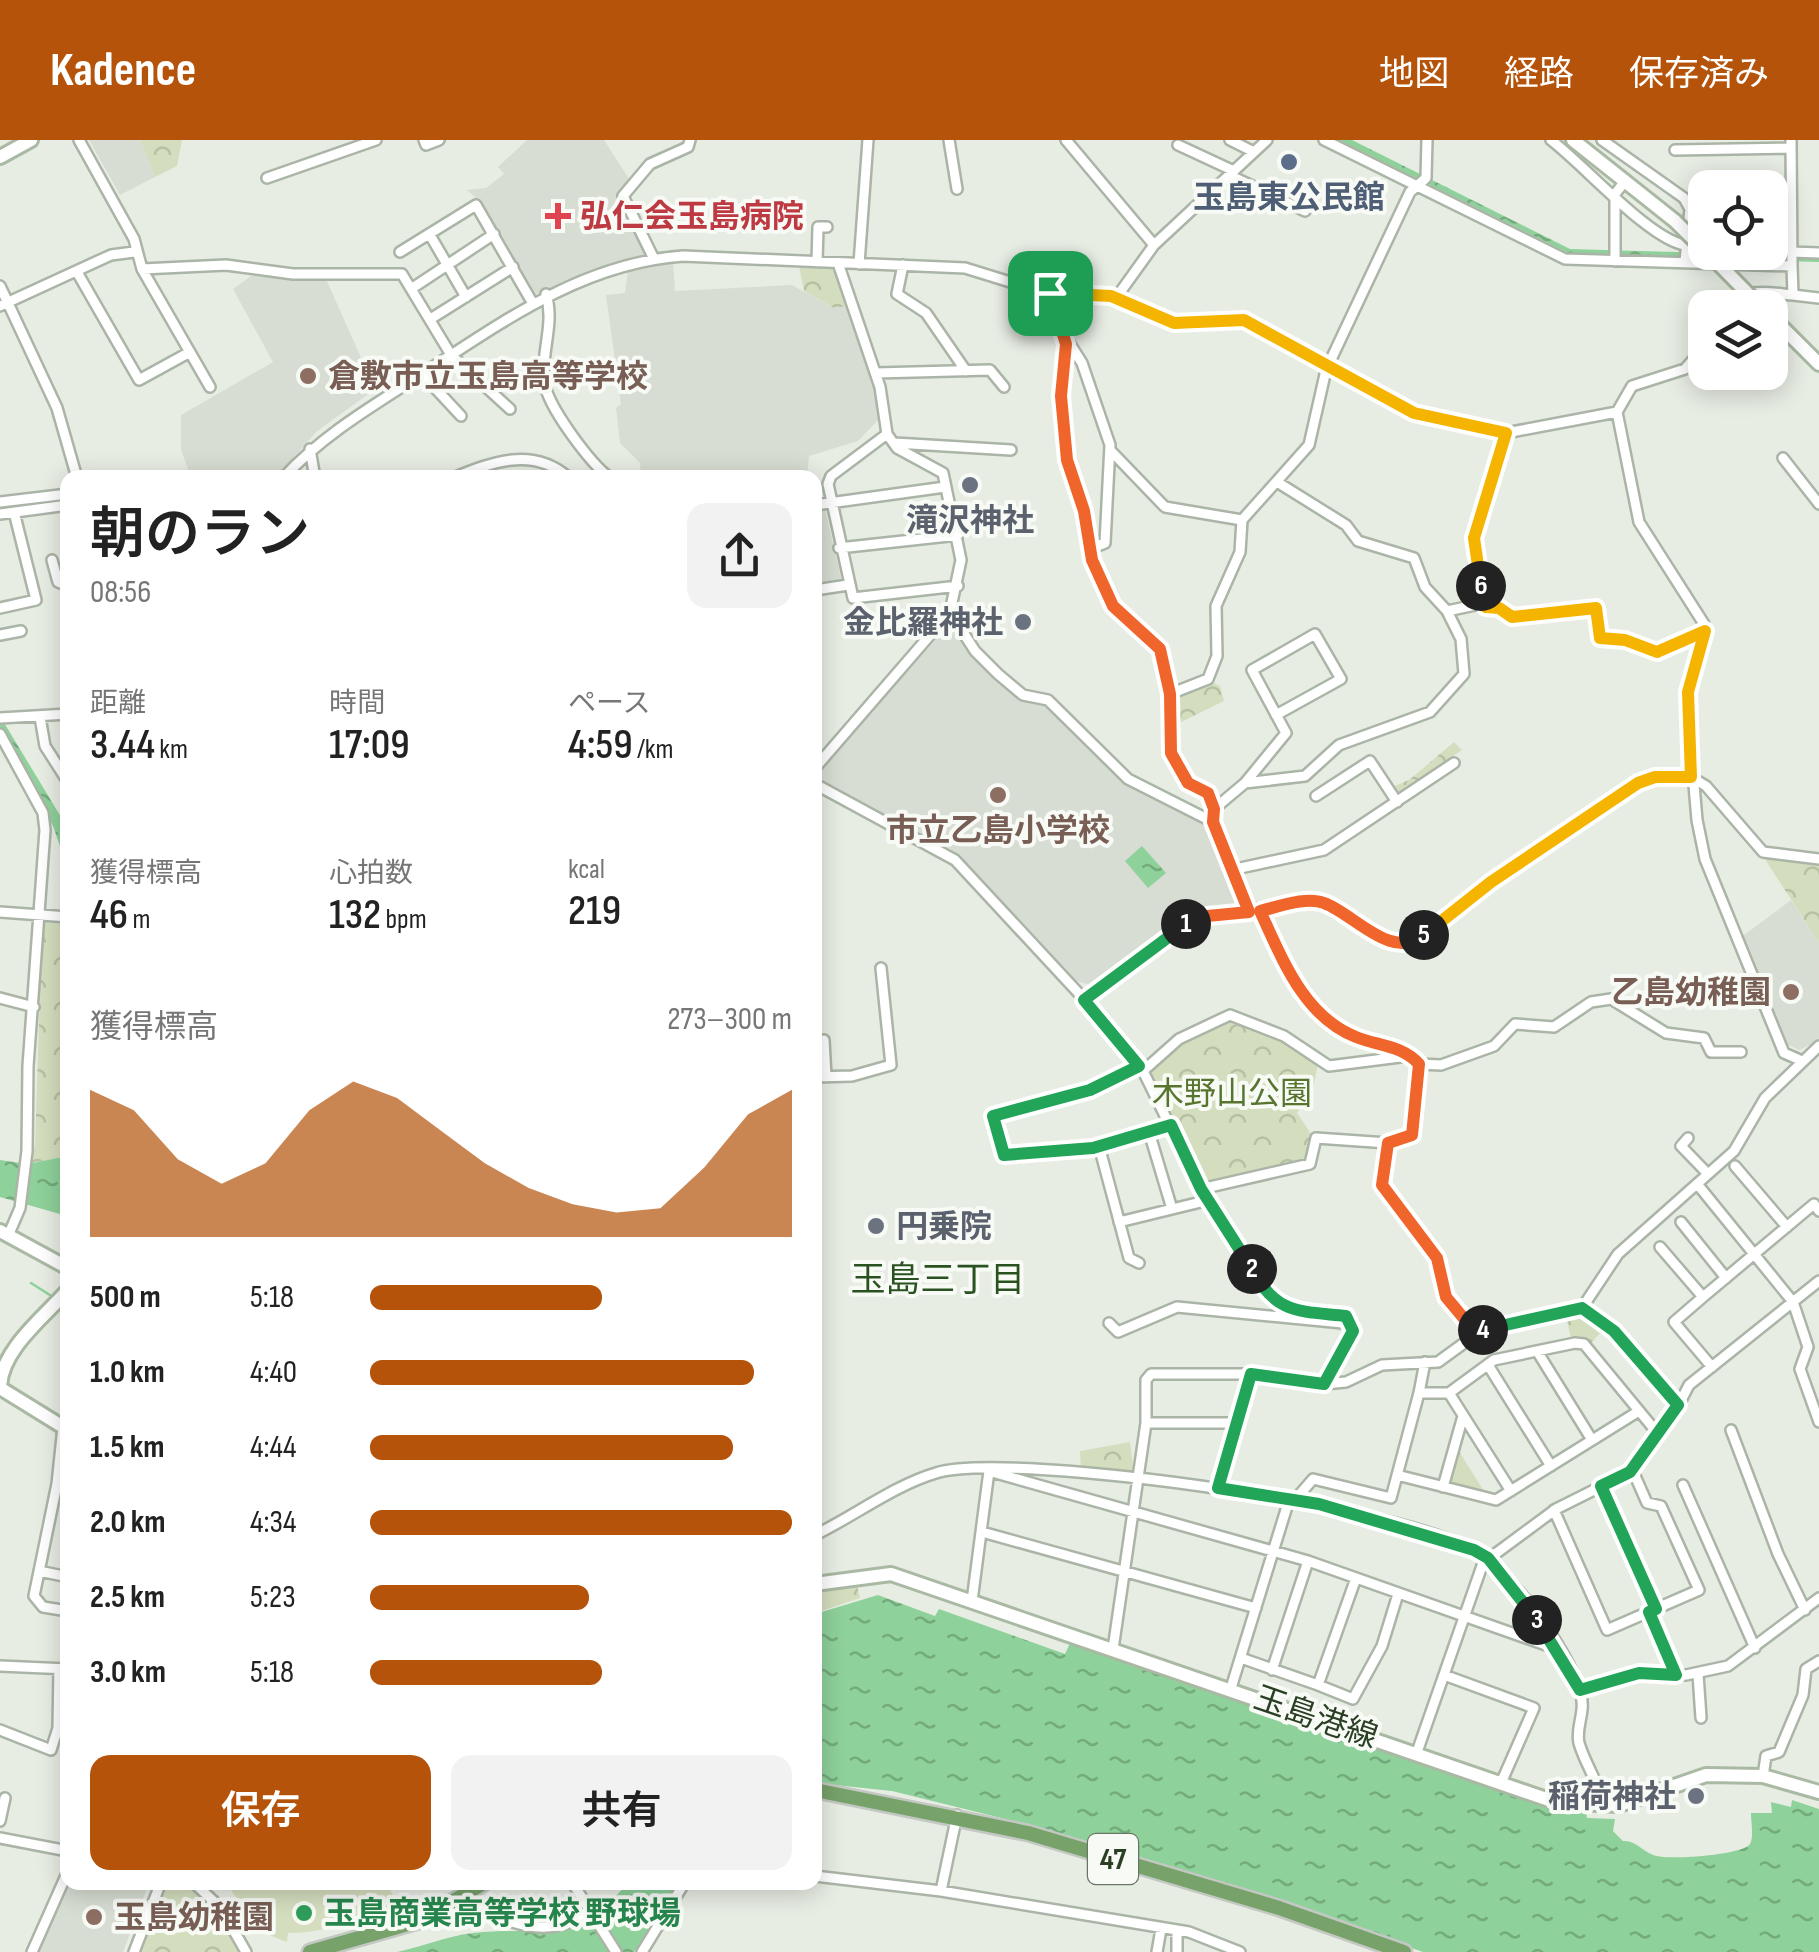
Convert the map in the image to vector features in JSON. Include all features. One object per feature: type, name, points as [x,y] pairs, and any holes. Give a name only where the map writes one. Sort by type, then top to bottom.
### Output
[{"type":"main road","points":[[0,157],[31,140]]},
{"type":"main road","points":[[1573,140],[1688,235]]},
{"type":"main road","points":[[1724,270],[1744,290]]},
{"type":"main road","points":[[1788,333],[1819,364]]},
{"type":"main road","points":[[4,1234],[60,1264]]},
{"type":"main road","points":[[60,1299],[10,1356],[1,1372],[0,1388],[60,1426]]},
{"type":"main road","name":"玉島港線","points":[[822,1583],[891,1574],[1554,1802],[1604,1806],[1641,1799],[1706,1775],[1762,1776],[1819,1792]]},
{"type":"main road","name":"47","points":[[822,1791],[956,1815],[1279,1908],[1404,1952]]},
{"type":"main road","points":[[310,1952],[422,1920],[460,1890]]},
{"type":"street","points":[[80,140],[134,239],[134,252],[142,269],[210,388]]},
{"type":"street","points":[[266,178],[376,140]]},
{"type":"street","points":[[424,140],[426,146],[439,140]]},
{"type":"street","points":[[654,259],[623,196],[650,164],[688,147],[690,140]]},
{"type":"street","points":[[859,264],[868,140]]},
{"type":"street","points":[[949,140],[957,189]]},
{"type":"street","points":[[1066,140],[1154,245]]},
{"type":"street","points":[[1230,140],[1254,152]]},
{"type":"street","points":[[1116,298],[1154,245],[1267,140]]},
{"type":"street","points":[[1324,140],[1565,259],[1792,266]]},
{"type":"street","points":[[1170,694],[1208,679],[1214,664],[1216,606],[1242,546],[1242,520],[1309,446],[1330,366],[1410,192],[1426,178],[1426,140]]},
{"type":"street","points":[[1551,140],[1618,189],[1663,240],[1685,245]]},
{"type":"street","points":[[1602,140],[1614,144],[1635,168],[1684,198],[1690,209],[1685,262]]},
{"type":"street","points":[[1675,150],[1792,144],[1792,295]]},
{"type":"street","points":[[1178,145],[1305,211]]},
{"type":"street","points":[[1616,261],[1618,189]]},
{"type":"street","points":[[400,252],[476,204],[532,302]]},
{"type":"street","points":[[816,262],[818,228],[827,226]]},
{"type":"street","points":[[430,234],[466,297]]},
{"type":"street","points":[[414,286],[494,234]]},
{"type":"street","points":[[5,305],[111,255],[134,252]]},
{"type":"street","points":[[1791,252],[1819,254]]},
{"type":"street","points":[[291,470],[310,450],[546,294],[654,259],[682,256],[965,268],[1050,293],[1097,293],[1116,298],[1174,323],[1244,320],[1414,413],[1506,433],[1617,412]]},
{"type":"street","points":[[822,760],[950,612],[958,586],[958,535],[943,473],[890,438],[876,373],[838,263]]},
{"type":"street","points":[[142,269],[226,265],[293,274],[397,273],[408,277],[451,355],[510,409]]},
{"type":"street","points":[[904,266],[897,294],[926,313],[966,371]]},
{"type":"street","points":[[432,318],[512,267]]},
{"type":"street","points":[[77,272],[139,380],[190,352]]},
{"type":"street","points":[[0,286],[5,305],[57,408],[75,470]]},
{"type":"street","points":[[1050,293],[1066,344],[1061,396],[1065,446],[1090,549],[1113,606],[1160,649],[1170,694],[1175,766],[1188,783],[1208,793],[1214,809],[1213,822],[1232,870],[1292,979],[1320,1013],[1356,1038],[1410,1056],[1419,1064],[1441,1065],[1494,1046],[1515,1024],[1554,1027],[1600,999],[1618,1000],[1666,1033],[1704,1038],[1711,1052],[1741,1052]]},
{"type":"street","points":[[546,294],[550,325],[544,382],[589,461],[600,470]]},
{"type":"street","points":[[1788,295],[1819,298]]},
{"type":"street","points":[[1061,330],[1082,363],[1111,451],[1104,543],[1090,549]]},
{"type":"street","points":[[1688,366],[1632,386],[1617,412],[1639,522],[1705,631],[1688,692],[1691,777],[1705,859],[1784,1054],[1800,1060]]},
{"type":"street","points":[[876,373],[990,370],[1004,388]]},
{"type":"street","points":[[422,374],[461,416]]},
{"type":"street","points":[[1485,603],[1474,560],[1474,538],[1506,433]]},
{"type":"street","points":[[958,586],[856,600],[839,548],[830,502],[831,476],[890,438],[1011,450]]},
{"type":"street","points":[[310,450],[314,470]]},
{"type":"street","points":[[1111,451],[1165,507],[1242,520]]},
{"type":"street","points":[[472,470],[525,458],[558,470]]},
{"type":"street","points":[[1782,458],[1819,504]]},
{"type":"street","points":[[1245,783],[1304,776],[1340,745],[1430,712],[1462,682],[1464,674],[1461,639],[1447,611],[1425,588],[1414,558],[1358,541],[1346,524],[1276,482]]},
{"type":"street","points":[[1809,491],[1819,484]]},
{"type":"street","points":[[822,504],[945,487]]},
{"type":"street","points":[[0,502],[60,495]]},
{"type":"street","points":[[0,514],[60,506]]},
{"type":"street","points":[[0,608],[36,600],[14,512]]},
{"type":"street","points":[[839,548],[958,535]]},
{"type":"street","points":[[52,560],[60,583]]},
{"type":"street","points":[[822,589],[848,585]]},
{"type":"street","points":[[1447,611],[1485,603],[1512,617],[1596,608],[1600,638],[1625,640],[1651,652],[1662,652],[1705,631]]},
{"type":"street","points":[[950,612],[975,651],[998,674],[1022,695],[1048,700],[1128,780],[1213,822]]},
{"type":"street","points":[[0,635],[20,632]]},
{"type":"street","points":[[1214,809],[1245,783],[1286,733],[1276,715],[1252,670],[1315,634],[1341,679],[1276,715]]},
{"type":"street","points":[[1,718],[60,715]]},
{"type":"street","points":[[40,716],[46,746],[60,769]]},
{"type":"street","points":[[0,734],[43,814],[27,1150],[20,1208],[4,1234]]},
{"type":"street","points":[[1316,796],[1370,761],[1397,802]]},
{"type":"street","points":[[1232,870],[1324,850],[1454,764]]},
{"type":"street","points":[[1084,1000],[1194,917],[1254,912],[1312,901],[1326,903],[1341,916],[1396,943],[1415,943],[1491,882],[1638,783],[1655,777],[1691,777],[1706,786],[1763,852],[1819,860]]},
{"type":"street","points":[[822,788],[956,860],[1141,1068],[1201,1189],[1278,1304],[1288,1310],[1346,1316],[1353,1324]]},
{"type":"street","points":[[0,912],[60,916]]},
{"type":"street","points":[[822,1077],[852,1076],[891,1065],[882,968]]},
{"type":"street","points":[[0,998],[34,1007]]},
{"type":"street","points":[[1171,1125],[1099,1146],[1004,1155],[993,1116],[1090,1090],[1141,1068],[1179,1039],[1230,1015],[1284,1036],[1330,1066],[1410,1056]]},
{"type":"street","points":[[822,1058],[824,1040]]},
{"type":"street","points":[[1112,1648],[1146,1423],[1146,1380],[1152,1374],[1251,1374],[1324,1384],[1346,1382],[1382,1365],[1438,1362],[1472,1336],[1582,1308],[1618,1254],[1734,1151],[1764,1098],[1819,1046]]},
{"type":"street","points":[[1201,1189],[1310,1164],[1316,1138],[1388,1143],[1412,1135],[1419,1064]]},
{"type":"street","points":[[1148,1132],[1172,1210]]},
{"type":"street","points":[[1688,1138],[1681,1146],[1708,1174]]},
{"type":"street","points":[[1388,1143],[1382,1185],[1437,1258],[1446,1297],[1471,1327],[1472,1336]]},
{"type":"street","points":[[1099,1146],[1129,1258],[1138,1262]]},
{"type":"street","points":[[1736,1166],[1787,1227]]},
{"type":"street","points":[[1698,1185],[1793,1302],[1808,1346],[1800,1369],[1819,1422]]},
{"type":"street","points":[[1119,1222],[1209,1200]]},
{"type":"street","points":[[1712,1367],[1674,1322],[1814,1204],[1819,1211]]},
{"type":"street","points":[[1680,1222],[1726,1278]]},
{"type":"street","points":[[1660,1247],[1703,1297]]},
{"type":"street","points":[[1417,1752],[1488,1558],[1554,1510],[1632,1469],[1688,1385],[1819,1281]]},
{"type":"street","points":[[1110,1323],[1118,1332],[1177,1307],[1353,1324]]},
{"type":"street","points":[[1582,1308],[1614,1331],[1678,1405]]},
{"type":"street","points":[[1324,1384],[1353,1324]]},
{"type":"street","points":[[1419,1393],[1449,1393],[1488,1365],[1537,1351],[1584,1344],[1658,1435]]},
{"type":"street","points":[[1537,1351],[1592,1440]]},
{"type":"street","points":[[1231,1688],[1292,1500],[1313,1478],[1390,1498],[1425,1362]]},
{"type":"street","points":[[1488,1365],[1551,1466]]},
{"type":"street","points":[[1218,1488],[1251,1374]]},
{"type":"street","points":[[1449,1393],[1511,1491]]},
{"type":"street","points":[[1396,1476],[1496,1500],[1638,1411]]},
{"type":"street","points":[[1444,1487],[1463,1416]]},
{"type":"street","points":[[1146,1423],[1237,1424]]},
{"type":"street","points":[[1731,1430],[1778,1554],[1805,1610]]},
{"type":"street","points":[[60,1468],[34,1596],[38,1604],[60,1609]]},
{"type":"street","points":[[822,1531],[937,1472],[1017,1468],[1218,1488],[1292,1500],[1460,1544],[1488,1558],[1557,1649],[1580,1690],[1584,1714],[1580,1744],[1604,1806]]},
{"type":"street","points":[[1554,1510],[1607,1630],[1699,1590],[1661,1506],[1646,1503],[1632,1469]]},
{"type":"street","points":[[989,1471],[1308,1561],[1557,1649]]},
{"type":"street","points":[[972,1601],[989,1471]]},
{"type":"street","points":[[1682,1485],[1756,1648]]},
{"type":"street","points":[[1601,1486],[1676,1675]]},
{"type":"street","points":[[982,1532],[1256,1608]]},
{"type":"street","points":[[1272,1670],[1308,1561]]},
{"type":"street","points":[[39,1571],[60,1575]]},
{"type":"street","points":[[1318,1685],[1356,1578]]},
{"type":"street","points":[[1241,1658],[1353,1699],[1382,1646],[1398,1594]]},
{"type":"street","points":[[1580,1690],[1639,1673],[1698,1674],[1728,1666],[1819,1598]]},
{"type":"street","points":[[1762,1776],[1766,1756],[1779,1752],[1794,1716],[1806,1668],[1819,1660]]},
{"type":"street","points":[[0,1666],[60,1669]]},
{"type":"street","points":[[1698,1674],[1701,1718]]},
{"type":"street","points":[[1444,1675],[1534,1708],[1501,1783]]},
{"type":"street","points":[[0,1730],[51,1750],[60,1704]]},
{"type":"street","points":[[0,1821],[5,1798]]},
{"type":"street","points":[[941,1891],[956,1815]]},
{"type":"street","points":[[0,1838],[60,1849]]},
{"type":"street","points":[[822,1877],[941,1891],[1177,1930],[1240,1952]]},
{"type":"street","points":[[32,1952],[60,1889]]},
{"type":"street","points":[[134,1952],[158,1890]]},
{"type":"street","points":[[202,1890],[221,1908],[246,1952]]},
{"type":"street","points":[[462,1890],[494,1914],[524,1924],[562,1925],[591,1913]]},
{"type":"street","points":[[577,1890],[616,1952]]},
{"type":"street","points":[[642,1952],[680,1890]]},
{"type":"street","points":[[1157,1952],[1161,1929]]},
{"type":"street","points":[[1177,1930],[1177,1952]]},
{"type":"shaded area","points":[[89,140],[140,140],[155,177],[120,195]]},
{"type":"shaded area","name":"弘仁会玉島病院","points":[[527,140],[604,140],[629,179],[617,195],[648,257],[533,295],[483,205],[467,190],[486,188],[504,174],[498,167]]},
{"type":"shaded area","points":[[673,260],[675,291],[792,285],[834,308],[847,306],[878,398],[879,419],[858,441],[809,456],[808,470],[640,470],[640,463],[620,443],[616,408],[621,404],[606,295],[625,293],[628,270]]},
{"type":"shaded area","name":"倉敷市立玉島高等学校","points":[[251,276],[326,279],[375,389],[316,432],[283,470],[188,470],[181,450],[181,415],[273,362],[233,289]]},
{"type":"shaded area","points":[[822,509],[842,582],[822,586]]},
{"type":"shaded area","name":"市立乙島小学校","points":[[952,622],[970,652],[1022,699],[1043,703],[1124,781],[1211,827],[1236,891],[1234,906],[1188,915],[1094,986],[1069,979],[951,849],[823,784],[822,766]]},
{"type":"shaded area","name":"乙島幼稚園","points":[[1791,900],[1819,943],[1819,1041],[1799,1050],[1785,1043],[1740,938]]},
{"type":"shaded area","name":"玉島幼稚園","points":[[63,1890],[146,1890],[123,1952],[38,1952]]},
{"type":"green space","points":[[140,140],[182,140],[177,166],[155,177]]},
{"type":"green space","points":[[799,266],[834,267],[847,306],[834,308],[804,291]]},
{"type":"green space","points":[[1210,681],[1220,686],[1224,701],[1177,724],[1179,694]]},
{"type":"green space","points":[[1454,742],[1462,750],[1397,794],[1392,787],[1409,780]]},
{"type":"green space","points":[[1763,856],[1819,864],[1819,943]]},
{"type":"green space","points":[[42,922],[60,923],[60,1157],[28,1164],[35,1146]]},
{"type":"green space","name":"木野山公園","points":[[1222,1020],[1295,1045],[1318,1063],[1313,1089],[1297,1113],[1312,1135],[1306,1161],[1204,1185],[1148,1072],[1173,1048]]},
{"type":"green space","points":[[1583,1311],[1605,1328],[1590,1344],[1571,1339],[1566,1316]]},
{"type":"green space","points":[[1130,1442],[1134,1473],[1081,1470],[1080,1451]]},
{"type":"green space","points":[[1457,1448],[1485,1493],[1451,1485]]},
{"type":"green space","points":[[856,1581],[860,1598],[822,1611],[822,1588]]},
{"type":"green space","points":[[158,1890],[205,1890],[246,1952],[134,1952]]},
{"type":"green space","name":"玉島商業高等学校 野球場","points":[[231,1890],[387,1890],[347,1921],[319,1930],[288,1933],[287,1942],[261,1932]]},
{"type":"green space","points":[[387,1890],[403,1914],[356,1931],[353,1920]]},
{"type":"water","points":[[1339,140],[1352,140],[1570,249],[1688,252],[1688,258],[1570,254]]},
{"type":"water","points":[[1788,255],[1819,256],[1819,262],[1788,261]]},
{"type":"water","points":[[0,716],[60,815],[60,846],[53,826],[0,727]]},
{"type":"water","points":[[1142,846],[1166,873],[1148,888],[1125,861]]},
{"type":"water","points":[[60,1157],[60,1214],[0,1197],[0,1160],[28,1164]]},
{"type":"water","points":[[878,1595],[935,1616],[939,1609],[1065,1654],[1071,1641],[1558,1808],[1586,1811],[1587,1818],[1615,1819],[1613,1831],[1623,1841],[1657,1856],[1706,1856],[1745,1848],[1751,1841],[1751,1813],[1772,1813],[1771,1802],[1791,1807],[1792,1800],[1819,1809],[1819,1952],[1423,1952],[1238,1888],[1001,1818],[892,1791],[822,1784],[822,1612]]},
{"type":"water","points":[[621,1890],[674,1890],[634,1952],[397,1952],[473,1933],[575,1927],[608,1905]]},
{"type":"waterway","points":[[31,1283],[53,1297]]},
{"type":"place","name":"玉島東公民館","points":[[1289,162]]},
{"type":"place","name":"弘仁会玉島病院","points":[[558,216]]},
{"type":"place","name":"倉敷市立玉島高等学校","points":[[308,376]]},
{"type":"place","name":"滝沢神社","points":[[970,485]]},
{"type":"place","name":"金比羅神社","points":[[1023,622]]},
{"type":"place","name":"市立乙島小学校","points":[[998,795]]},
{"type":"place","name":"乙島幼稚園","points":[[1791,992]]},
{"type":"place","name":"円乗院","points":[[876,1226]]},
{"type":"place","name":"稲荷神社","points":[[1696,1796]]},
{"type":"place","name":"玉島商業高等学校 野球場","points":[[304,1913]]},
{"type":"place","name":"玉島幼稚園","points":[[94,1917]]},
{"type":"district","name":"玉島三丁目","points":[[938,1279]]},
{"type":"route","points":[[1050,293],[1111,296],[1174,323],[1244,320],[1414,413],[1506,433],[1474,538],[1474,560],[1486,607],[1499,608],[1512,617],[1596,608],[1595,625],[1600,638],[1625,640],[1651,652],[1662,652],[1705,631],[1688,692],[1691,777],[1655,777],[1638,783],[1491,882],[1415,943],[1396,943],[1341,916],[1326,903],[1312,901],[1260,911],[1292,979],[1320,1013],[1356,1038],[1404,1052],[1419,1064],[1412,1135],[1410,1139],[1388,1143],[1382,1185],[1437,1258],[1446,1297],[1471,1327],[1472,1336],[1482,1330],[1582,1308],[1614,1331],[1678,1405],[1630,1472],[1601,1486],[1656,1609],[1649,1612],[1676,1675],[1639,1673],[1606,1686],[1580,1690],[1523,1598],[1488,1558],[1474,1550],[1319,1504],[1218,1488],[1251,1374],[1287,1382],[1324,1384],[1353,1331],[1350,1318],[1288,1310],[1278,1304],[1201,1189],[1171,1125],[1093,1148],[1004,1155],[1001,1150],[993,1116],[1090,1090],[1139,1066],[1084,1000],[1194,917],[1249,912],[1213,822],[1214,809],[1208,793],[1188,783],[1175,766],[1171,753],[1170,694],[1160,649],[1139,625],[1113,606],[1092,560],[1084,511],[1067,460],[1061,396],[1066,344],[1050,293]]}]
